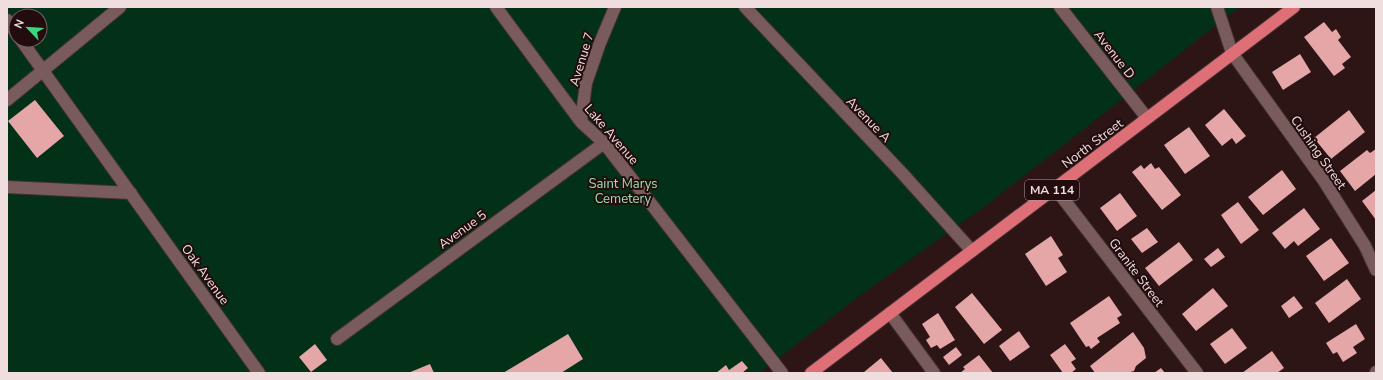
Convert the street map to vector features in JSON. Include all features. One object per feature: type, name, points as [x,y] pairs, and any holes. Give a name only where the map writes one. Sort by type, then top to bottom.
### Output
[{"type":"highway","name":"North Street","points":[[811,373],[1294,7]]},
{"type":"street","points":[[7,100],[120,7]]},
{"type":"street","name":"Lake Avenue","points":[[496,7],[581,122],[604,143],[782,373]]},
{"type":"street","name":"Avenue 7","points":[[581,122],[586,83],[615,7]]},
{"type":"street","name":"Avenue A","points":[[745,7],[902,173],[972,251]]},
{"type":"street","name":"Avenue D","points":[[1060,7],[1147,118]]},
{"type":"street","name":"Cushing Street","points":[[1217,7],[1232,53],[1324,181],[1365,246],[1376,270]]},
{"type":"street","name":"Oak Avenue","points":[[27,48],[259,373]]},
{"type":"street","name":"Avenue 5","points":[[337,339],[604,143]]},
{"type":"street","points":[[7,187],[131,193]]},
{"type":"street","name":"Granite Street","points":[[1055,188],[1197,373]]},
{"type":"street","points":[[890,313],[934,373]]},
{"type":"green space","name":"Saint Marys Cemetery","points":[[7,7],[1239,7],[985,206],[862,294],[759,373],[7,373]]},
{"type":"building","points":[[1324,22],[1332,32],[1336,29],[1341,37],[1338,40],[1351,57],[1342,64],[1345,68],[1334,76],[1304,37]]},
{"type":"building","points":[[1300,54],[1311,72],[1283,90],[1272,72]]},
{"type":"building","points":[[35,100],[64,136],[37,158],[8,121]]},
{"type":"building","points":[[1224,109],[1246,136],[1236,144],[1232,138],[1222,146],[1205,125]]},
{"type":"building","points":[[1349,110],[1365,132],[1331,159],[1314,138]]},
{"type":"building","points":[[1189,127],[1210,156],[1185,174],[1164,145]]},
{"type":"building","points":[[1376,149],[1376,174],[1355,191],[1340,171],[1367,150],[1370,153]]},
{"type":"building","points":[[1151,163],[1155,169],[1159,167],[1181,195],[1162,210],[1132,172],[1141,165],[1144,169]]},
{"type":"building","points":[[1282,170],[1296,189],[1263,215],[1248,197]]},
{"type":"building","points":[[1376,190],[1376,220],[1362,201]]},
{"type":"building","points":[[1120,193],[1137,216],[1117,231],[1100,208]]},
{"type":"building","points":[[1238,202],[1259,230],[1241,244],[1221,215]]},
{"type":"building","points":[[1304,208],[1320,229],[1298,246],[1294,241],[1285,249],[1272,233]]},
{"type":"building","points":[[1147,228],[1158,242],[1142,253],[1131,239]]},
{"type":"building","points":[[1051,236],[1063,255],[1058,258],[1067,272],[1046,286],[1025,254]]},
{"type":"building","points":[[1331,238],[1349,263],[1324,281],[1306,256]]},
{"type":"building","points":[[1179,242],[1193,260],[1159,286],[1145,268]]},
{"type":"building","points":[[1218,248],[1225,257],[1211,267],[1204,259]]},
{"type":"building","points":[[1347,279],[1361,299],[1329,323],[1315,303]]},
{"type":"building","points":[[1213,288],[1228,306],[1196,331],[1182,314]]},
{"type":"building","points":[[972,293],[1002,330],[984,344],[955,307]]},
{"type":"building","points":[[1109,296],[1122,315],[1117,318],[1120,323],[1097,338],[1100,342],[1091,349],[1089,346],[1086,347],[1070,323]]},
{"type":"building","points":[[1294,296],[1303,308],[1289,318],[1281,306]]},
{"type":"building","points":[[938,313],[955,340],[940,349],[937,345],[931,348],[926,340],[930,337],[922,324]]},
{"type":"building","points":[[1356,324],[1365,339],[1353,347],[1357,353],[1343,362],[1337,352],[1333,354],[1326,343]]},
{"type":"building","points":[[1232,328],[1247,348],[1225,364],[1210,344]]},
{"type":"building","points":[[1019,331],[1030,347],[1010,361],[999,346]]},
{"type":"building","points":[[1133,332],[1144,348],[1146,358],[1136,366],[1134,371],[1127,373],[1095,373],[1090,366]]},
{"type":"building","points":[[568,334],[583,359],[561,373],[503,373]]},
{"type":"building","points":[[315,344],[327,360],[311,372],[299,357]]},
{"type":"building","points":[[1065,344],[1076,359],[1071,362],[1076,369],[1071,373],[1063,373],[1050,355]]},
{"type":"building","points":[[956,347],[962,355],[949,365],[943,357]]},
{"type":"building","points":[[1272,351],[1284,368],[1277,373],[1242,373]]},
{"type":"building","points":[[979,355],[993,373],[960,373],[965,369],[963,367]]},
{"type":"building","points":[[881,358],[893,373],[864,372]]},
{"type":"building","points":[[742,361],[748,368],[742,373],[716,373],[726,365],[729,370]]},
{"type":"building","points":[[430,364],[434,373],[408,373]]},
{"type":"building","points":[[1161,368],[1165,373],[1154,373]]}]
